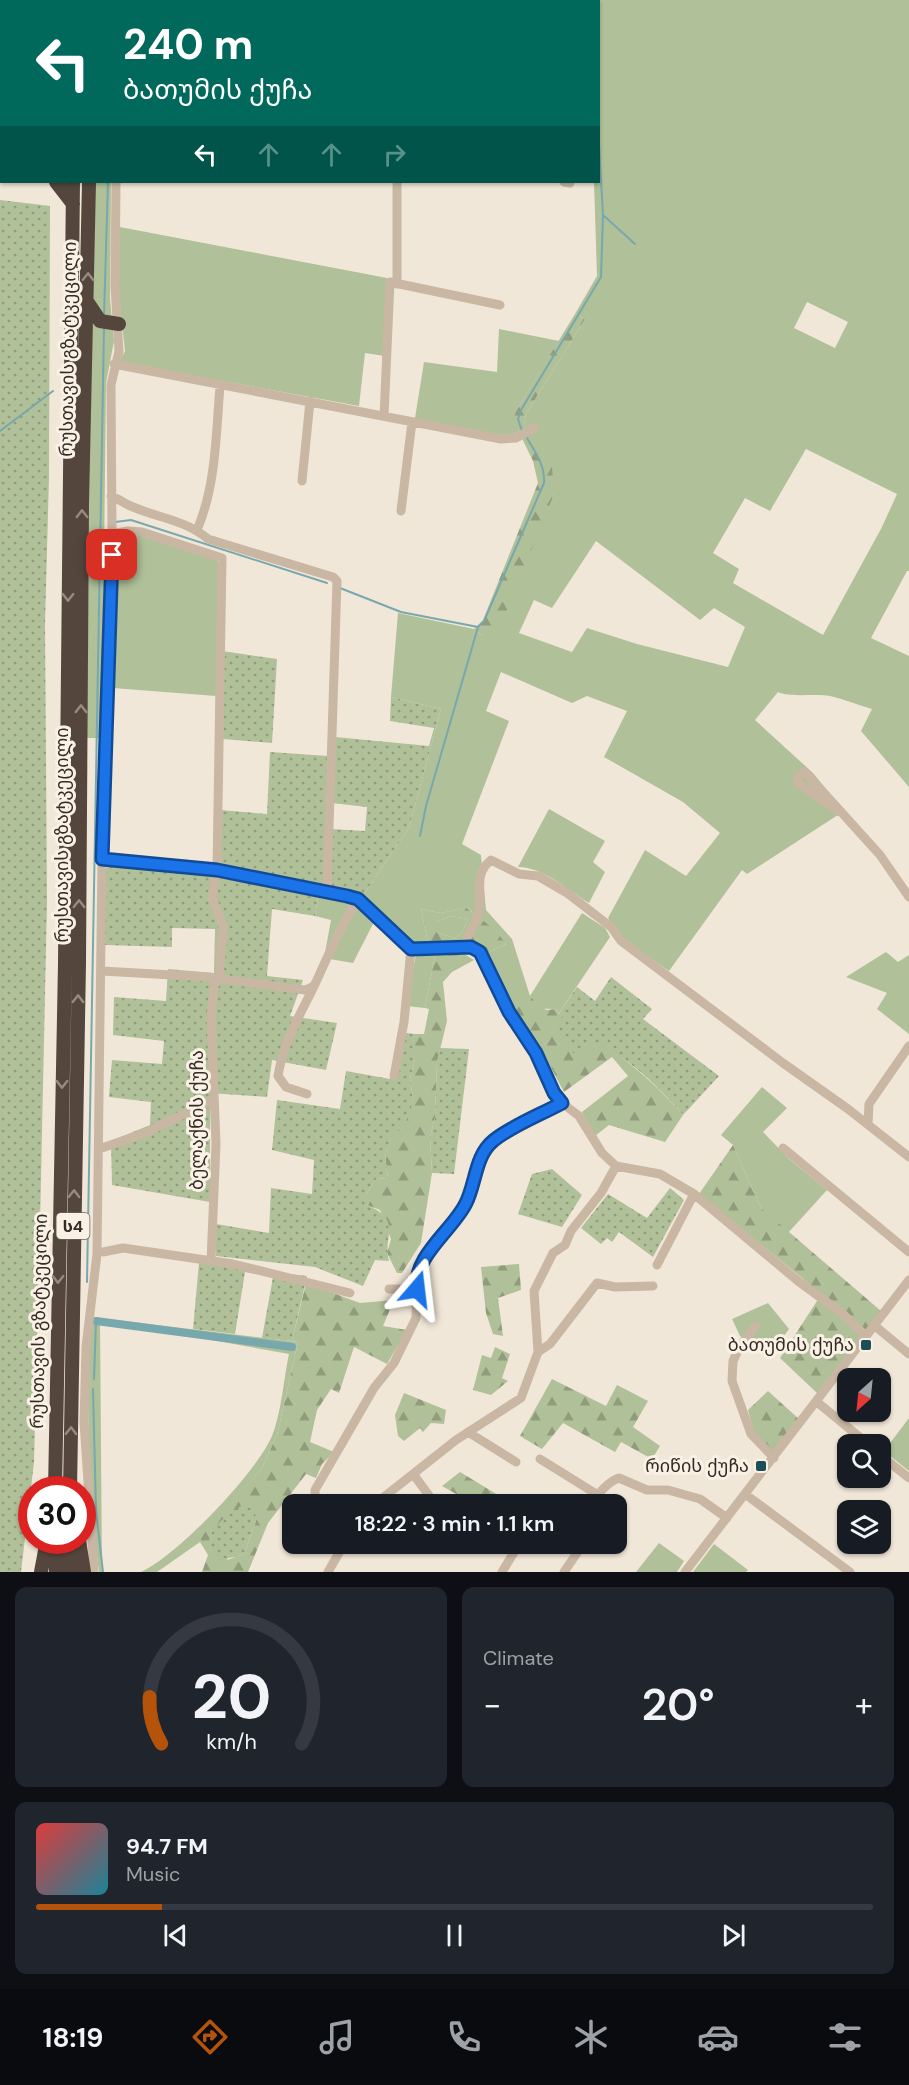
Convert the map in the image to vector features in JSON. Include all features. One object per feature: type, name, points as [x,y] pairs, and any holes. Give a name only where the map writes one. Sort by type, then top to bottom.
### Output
[{"type":"highway","points":[[57,183],[73,204]]},
{"type":"highway","name":"რუსთავის გზატკეცილი","points":[[71,1476],[73,183]]},
{"type":"highway","name":"რუსთავის გზატკეცილი","points":[[54,1476],[72,963],[89,183]]},
{"type":"highway","points":[[87,303],[111,322],[87,338]]},
{"type":"highway","points":[[41,1572],[44,1554]]},
{"type":"highway","points":[[56,1554],[56,1572]]},
{"type":"highway","points":[[70,1554],[70,1572]]},
{"type":"highway","points":[[81,1554],[84,1572]]},
{"type":"street","points":[[42,0],[52,0]]},
{"type":"street","points":[[94,1572],[84,1422],[86,1347],[97,1254],[102,859],[112,531],[111,385],[114,364],[119,351],[111,322],[115,287],[116,183]]},
{"type":"street","points":[[397,183],[397,284]]},
{"type":"street","points":[[384,416],[390,282],[500,305]]},
{"type":"street","points":[[114,364],[220,386],[310,400],[501,439],[516,438],[534,428]]},
{"type":"street","points":[[197,530],[206,510],[220,386]]},
{"type":"street","points":[[302,481],[310,400]]},
{"type":"street","points":[[401,511],[412,422]]},
{"type":"street","points":[[111,496],[131,507],[176,520],[197,530],[208,539],[333,577],[337,581],[327,888],[331,893]]},
{"type":"street","name":"ბელაქნის ქუჩა","points":[[112,531],[142,532],[222,558],[217,870],[213,897],[223,925],[211,1016],[216,1144],[210,1261]]},
{"type":"street","points":[[840,812],[797,782],[798,776],[805,772],[880,855],[909,897]]},
{"type":"street","points":[[102,859],[217,870],[358,899],[411,949],[425,951],[464,946],[480,952],[509,1012],[536,1053],[554,1093],[562,1103],[579,1116],[602,1153],[616,1166],[660,1174],[694,1194],[798,1281],[843,1314],[866,1337]]},
{"type":"street","points":[[464,946],[478,914],[479,875],[485,864],[491,860],[519,874],[538,876],[567,893],[611,927],[621,941],[848,1109],[909,1157]]},
{"type":"street","points":[[307,1094],[286,1087],[278,1076],[294,1021],[314,986],[327,954],[358,899]]},
{"type":"street","points":[[394,1076],[404,1022],[411,949]]},
{"type":"street","points":[[102,970],[217,979],[304,990],[314,986]]},
{"type":"street","points":[[868,1124],[868,1104],[909,1046]]},
{"type":"street","points":[[99,1149],[145,1133],[213,1100]]},
{"type":"street","points":[[315,1494],[315,1490],[374,1388],[394,1363],[416,1318],[417,1275],[466,1203],[480,1159],[493,1141],[562,1103]]},
{"type":"street","points":[[848,1109],[868,1104]]},
{"type":"street","points":[[783,1148],[909,1252]]},
{"type":"street","points":[[388,1494],[468,1432],[521,1398],[538,1352],[534,1291],[540,1276],[553,1253],[565,1245],[570,1231],[601,1193],[616,1166]]},
{"type":"street","points":[[657,1265],[694,1194]]},
{"type":"street","points":[[103,1252],[123,1248],[210,1261],[311,1282],[350,1293]]},
{"type":"street","points":[[685,1572],[909,1280]]},
{"type":"street","points":[[538,1352],[550,1344],[597,1283],[615,1287],[653,1286]]},
{"type":"street","points":[[389,1289],[417,1289]]},
{"type":"street","points":[[756,1326],[740,1346],[731,1369],[741,1413],[750,1434],[774,1458]]},
{"type":"street","points":[[875,1326],[909,1354]]},
{"type":"street","points":[[817,1402],[856,1434]]},
{"type":"street","points":[[468,1432],[516,1462]]},
{"type":"street","points":[[540,1459],[588,1494]]},
{"type":"street","points":[[891,1464],[909,1478]]},
{"type":"street","points":[[414,1475],[428,1494]]},
{"type":"street","points":[[601,1494],[614,1480],[620,1478],[647,1490],[668,1490],[700,1499],[727,1518]]},
{"type":"street","points":[[746,1494],[850,1572]]},
{"type":"street","points":[[328,1572],[335,1554]]},
{"type":"street","points":[[502,1572],[513,1554]]},
{"type":"street","points":[[564,1572],[576,1554]]},
{"type":"green space","points":[[600,0],[909,0],[909,571],[871,638],[909,656],[909,787],[861,731],[872,709],[830,696],[790,695],[778,692],[755,720],[813,773],[844,811],[747,874],[742,870],[669,971],[624,940],[608,918],[645,850],[686,876],[720,833],[683,802],[604,757],[627,711],[587,696],[572,703],[501,672],[486,711],[509,721],[462,844],[481,855],[486,910],[512,939],[530,996],[582,913],[605,928],[610,937],[559,1013],[556,1009],[511,1008],[484,954],[506,944],[468,908],[440,913],[421,909],[429,948],[412,947],[361,898],[409,828],[441,709],[391,697],[398,613],[474,629],[483,636],[554,494],[524,425],[526,414],[585,319],[575,314],[597,276],[594,183],[600,183]],"holes":[[[807,302],[848,322],[835,348],[794,328]],[[806,449],[897,494],[882,527],[823,635],[733,583],[739,569],[713,553],[745,498],[770,511]],[[596,541],[700,620],[714,608],[745,627],[728,667],[637,644],[587,628],[572,652],[519,633],[534,600],[552,608]]]},
{"type":"green space","points":[[94,183],[111,183],[110,299],[114,341],[106,383],[102,738],[85,738],[85,515]]},
{"type":"green space","points":[[0,200],[50,206],[49,478],[45,624],[47,902],[34,1462],[32,1476],[18,1476],[18,1554],[23,1554],[21,1572],[0,1572]]},
{"type":"green space","points":[[120,227],[387,278],[385,356],[365,353],[359,406],[119,362],[125,351],[118,287]]},
{"type":"green space","points":[[575,314],[585,319],[526,414],[524,425],[552,467],[554,494],[500,627],[483,636],[474,629],[483,620],[538,483],[533,461],[513,420],[517,409]]},
{"type":"green space","points":[[499,329],[559,341],[517,409],[518,432],[498,435],[415,418],[424,362],[497,372]]},
{"type":"green space","points":[[138,533],[214,557],[220,564],[216,696],[113,688],[117,536]]},
{"type":"green space","points":[[222,651],[277,659],[272,743],[223,739]]},
{"type":"green space","points":[[391,697],[441,709],[409,828],[361,898],[350,892],[330,888],[331,829],[365,831],[367,807],[332,803],[335,737],[429,746],[434,728],[390,721]]},
{"type":"green space","points":[[270,752],[328,756],[325,886],[220,869],[220,810],[267,814]]},
{"type":"green space","points":[[549,809],[605,841],[593,862],[605,872],[589,903],[546,875],[518,867]]},
{"type":"green space","points":[[113,864],[221,873],[319,891],[315,916],[272,909],[267,976],[303,980],[290,1016],[337,1023],[326,1070],[272,1060],[267,1097],[210,1093],[210,1202],[112,1185],[111,1141],[150,1125],[151,1102],[109,1097],[112,1060],[162,1064],[164,1041],[113,1035],[114,997],[166,1001],[168,969],[214,973],[215,929],[172,928],[172,947],[105,945],[105,869]]},
{"type":"green space","points":[[319,891],[356,903],[375,920],[353,963],[324,958],[331,920],[315,916]]},
{"type":"green space","points":[[467,908],[495,930],[506,944],[484,954],[429,948],[421,909],[440,913]],"holes":[[[451,916],[468,919],[462,933],[455,938],[436,932],[436,922]]]},
{"type":"green space","points":[[451,916],[468,919],[462,933],[455,938],[436,932],[436,922]]},
{"type":"green space","points":[[461,952],[474,960],[452,972],[443,982],[447,1021],[437,1062],[435,1117],[430,1137],[432,1173],[421,1243],[402,1273],[397,1273],[387,1253],[391,1239],[380,1210],[367,1205],[367,1193],[376,1179],[388,1178],[385,1156],[392,1135],[402,1128],[413,1098],[410,1079],[415,1059],[415,1034],[424,1034],[429,1009],[425,1008],[435,955]]},
{"type":"green space","points":[[886,952],[898,962],[909,955],[909,1034],[877,1009],[887,993],[846,977]]},
{"type":"green space","points":[[416,954],[435,955],[425,1008],[406,1006]]},
{"type":"green space","points":[[611,977],[652,1009],[643,1019],[719,1076],[683,1115],[653,1083],[631,1064],[594,1041],[585,1052],[573,1053],[558,1030],[562,1017],[559,1013],[577,987],[595,1001]]},
{"type":"green space","points":[[529,996],[546,1010],[556,1009],[568,1023],[615,1052],[675,1106],[683,1115],[665,1142],[609,1125],[595,1136],[582,1112],[628,1076],[612,1057],[564,1092],[541,1049],[511,1008]]},
{"type":"green space","points":[[398,1032],[415,1034],[415,1059],[410,1079],[413,1098],[410,1113],[402,1128],[392,1136],[385,1156],[388,1178],[376,1179],[367,1193],[367,1205],[385,1217],[388,1223],[389,1261],[375,1260],[363,1286],[315,1267],[216,1256],[216,1224],[269,1233],[271,1188],[312,1194],[314,1160],[272,1150],[277,1100],[340,1109],[346,1071],[390,1079]]},
{"type":"green space","points":[[440,1048],[469,1049],[454,1174],[432,1173],[430,1137],[435,1117],[437,1062]]},
{"type":"green space","points":[[762,1087],[787,1108],[763,1132],[789,1159],[827,1190],[788,1233],[761,1208],[733,1145],[721,1135]]},
{"type":"green space","points":[[733,1145],[761,1208],[881,1311],[866,1330],[699,1194]]},
{"type":"green space","points":[[552,1169],[582,1195],[562,1227],[518,1214],[532,1174]]},
{"type":"green space","points":[[670,1188],[684,1200],[653,1257],[619,1232],[612,1242],[607,1238],[601,1244],[581,1228],[608,1194],[647,1218]]},
{"type":"green space","points":[[199,1263],[307,1276],[292,1341],[262,1338],[273,1277],[245,1272],[235,1334],[193,1329]]},
{"type":"green space","points":[[519,1264],[521,1290],[498,1298],[503,1336],[493,1334],[486,1313],[481,1267]]},
{"type":"green space","points":[[306,1283],[360,1303],[394,1300],[383,1326],[407,1330],[387,1364],[354,1347],[339,1393],[331,1389],[317,1410],[310,1442],[334,1452],[322,1464],[316,1478],[306,1474],[290,1494],[282,1494],[282,1505],[268,1523],[248,1572],[202,1572],[208,1555],[200,1542],[201,1534],[261,1470],[277,1435],[298,1342],[292,1341]],"holes":[[[257,1518],[244,1554],[227,1560]]]},
{"type":"green space","points":[[819,1298],[862,1337],[818,1394],[780,1358]]},
{"type":"green space","points":[[768,1303],[789,1329],[770,1355],[740,1336],[732,1319]]},
{"type":"green space","points":[[92,1317],[298,1342],[277,1435],[261,1470],[202,1534],[200,1542],[157,1572],[141,1572],[175,1549],[214,1512],[263,1452],[278,1418],[289,1354],[100,1320],[102,1572],[99,1572],[96,1545],[96,1476],[90,1476],[89,1445]]},
{"type":"green space","points":[[495,1347],[510,1354],[502,1378],[508,1381],[491,1395],[473,1390],[482,1355],[491,1358]]},
{"type":"green space","points":[[552,1379],[606,1406],[617,1385],[648,1401],[633,1427],[660,1446],[652,1459],[621,1442],[615,1452],[563,1423],[542,1449],[520,1436]]},
{"type":"green space","points":[[768,1391],[799,1419],[773,1452],[755,1436],[748,1410]]},
{"type":"green space","points":[[404,1393],[446,1410],[444,1424],[431,1423],[423,1432],[420,1428],[404,1441],[398,1436],[395,1415]]},
{"type":"green space","points":[[909,1418],[909,1471],[891,1457],[891,1442]]},
{"type":"green space","points":[[460,1472],[496,1494],[456,1494],[442,1486]]},
{"type":"green space","points":[[241,1506],[251,1508],[257,1518],[244,1554],[228,1558],[220,1557],[208,1546],[212,1532],[220,1522]]},
{"type":"green space","points":[[659,1543],[684,1561],[677,1572],[636,1572]]},
{"type":"green space","points":[[714,1544],[748,1570],[746,1572],[693,1572]]},
{"type":"waterway","points":[[600,162],[603,215],[635,244]]},
{"type":"waterway","points":[[104,316],[108,183]]},
{"type":"waterway","points":[[522,431],[518,419],[521,410],[601,277],[603,215]]},
{"type":"waterway","points":[[87,1282],[104,328]]},
{"type":"waterway","points":[[0,431],[53,391]]},
{"type":"waterway","points":[[478,627],[484,621],[544,483],[537,454],[527,438]]},
{"type":"waterway","points":[[115,522],[131,520],[327,583]]},
{"type":"waterway","points":[[340,588],[401,612],[478,627],[426,806],[420,836]]},
{"type":"waterway","points":[[94,1379],[96,1321]]},
{"type":"waterway","points":[[96,1321],[292,1347]]},
{"type":"waterway","points":[[93,1389],[96,1511],[103,1572]]},
{"type":"place","name":"ბათუმის ქუჩა","points":[[866,1345]]},
{"type":"place","name":"რიწის ქუჩა","points":[[761,1466]]},
{"type":"route","points":[[112,555],[102,859],[217,870],[347,896],[358,899],[411,949],[425,951],[471,947],[480,952],[509,1012],[536,1053],[554,1093],[562,1103],[493,1141],[480,1159],[466,1203],[423,1263],[417,1275],[417,1289]]}]
